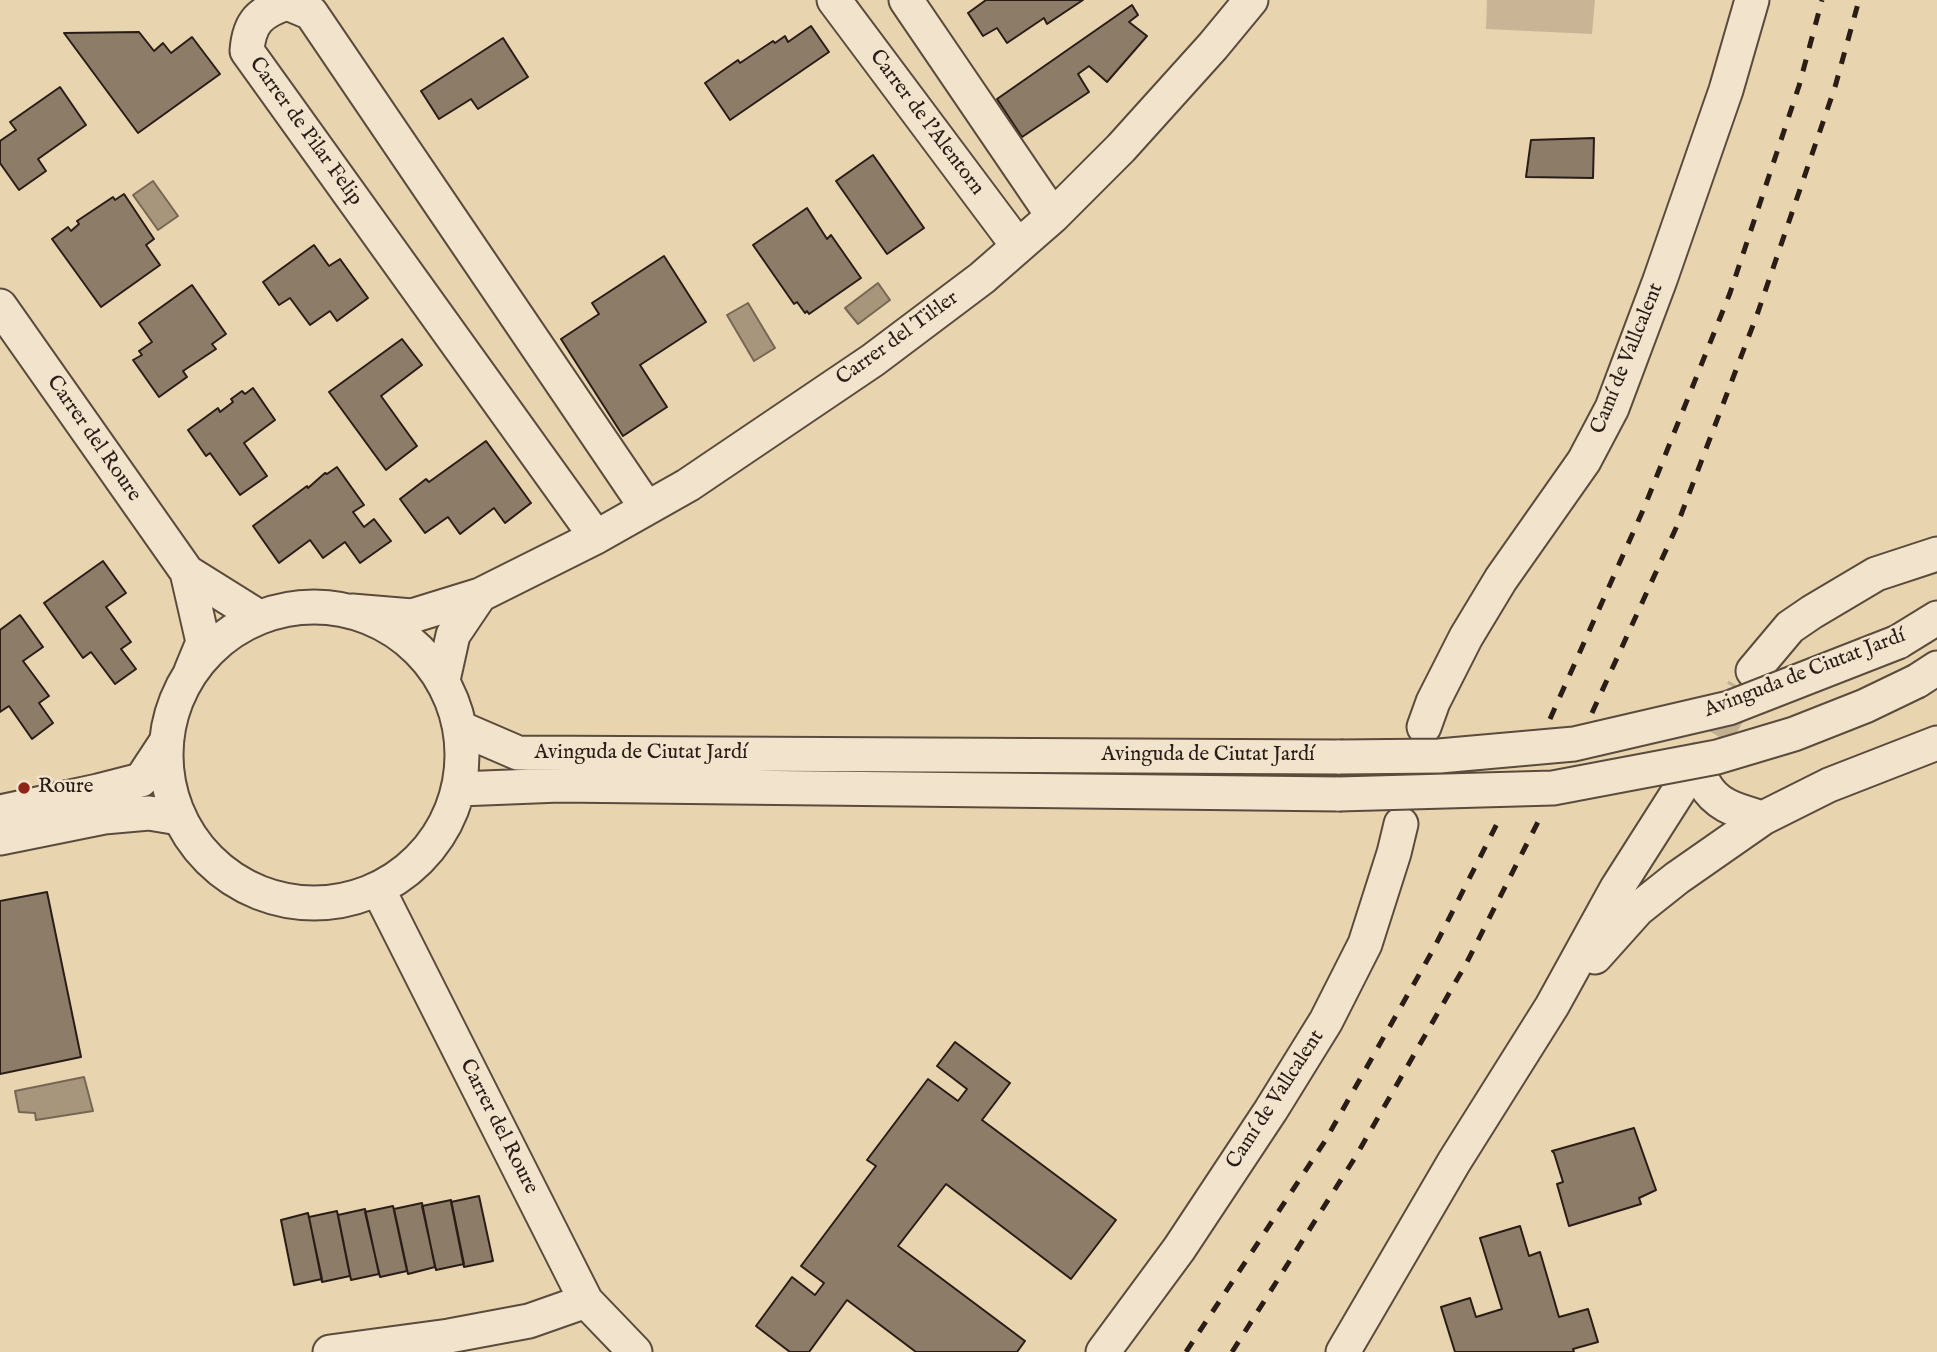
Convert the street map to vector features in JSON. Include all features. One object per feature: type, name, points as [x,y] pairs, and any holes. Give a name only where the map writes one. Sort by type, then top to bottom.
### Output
[{"type":"street","name":"Carrer de l'Alentorn","points":[[834,0],[1018,246]]},
{"type":"street","points":[[906,0],[1053,216]]},
{"type":"street","name":"Carrer del Til·ler","points":[[352,611],[412,616],[480,595],[596,537],[688,485],[873,360],[982,278],[1053,216],[1121,148],[1251,0]]},
{"type":"street","name":"Camí de Vallcalent","points":[[1424,727],[1433,702],[1466,637],[1501,579],[1584,461],[1612,408],[1726,90],[1752,0]]},
{"type":"street","name":"Carrer de Pilar Felip","points":[[596,537],[247,51],[248,36],[255,20],[272,8],[288,3],[311,13],[646,507]]},
{"type":"street","name":"Carrer del Roure","points":[[0,306],[187,572],[203,642],[190,672]]},
{"type":"street","points":[[1753,671],[1790,627],[1812,611],[1876,574],[1937,554]]},
{"type":"street","name":"Carrer del Roure","points":[[187,572],[259,617]]},
{"type":"street","name":"Carrer del Til·ler","points":[[443,680],[453,635],[480,595]]},
{"type":"street","points":[[305,606],[352,611],[388,625],[419,649],[443,680],[460,728],[463,758],[459,789],[443,830],[415,864],[378,889],[333,903],[286,902],[242,886],[204,857],[178,818],[167,781],[166,742],[173,706],[190,672],[221,639],[259,617],[305,606]]},
{"type":"street","name":"Avinguda de Ciutat Jardí","points":[[460,728],[518,753],[1439,756],[1574,744],[1729,708],[1898,642],[1937,618]]},
{"type":"street","name":"Avinguda de Ciutat Jardí","points":[[459,789],[560,785],[1339,794],[1553,788],[1717,757],[1794,734],[1865,705],[1927,674]]},
{"type":"street","points":[[0,812],[141,780],[166,742]]},
{"type":"street","points":[[1552,1006],[1638,909],[1677,878],[1763,818],[1829,785],[1937,743]]},
{"type":"street","points":[[1343,1352],[1454,1162],[1552,1006],[1617,888],[1692,786],[1737,811],[1763,818]]},
{"type":"street","points":[[0,838],[104,817],[149,813],[178,818]]},
{"type":"street","name":"Camí de Vallcalent","points":[[1104,1352],[1179,1249],[1326,1021],[1365,944],[1401,824]]},
{"type":"street","name":"Carrer del Roure","points":[[378,889],[586,1301],[635,1352]]},
{"type":"street","points":[[330,1352],[449,1336],[529,1321],[586,1301]]},
{"type":"shaded area","points":[[1487,0],[1595,0],[1592,34],[1486,29]]},
{"type":"shaded area","points":[[153,181],[178,216],[158,230],[133,195]]},
{"type":"shaded area","points":[[878,283],[890,300],[858,324],[845,308]]},
{"type":"shaded area","points":[[748,303],[775,348],[754,361],[727,315]]},
{"type":"shaded area","points":[[84,1077],[93,1111],[36,1120],[35,1113],[19,1112],[15,1091]]},
{"type":"building","points":[[986,0],[1083,0],[1047,24],[1044,18],[1007,43],[997,28],[983,36],[968,13]]},
{"type":"building","points":[[1132,5],[1138,15],[1129,22],[1147,36],[1107,82],[1089,66],[1078,74],[1089,92],[1022,137],[997,99]]},
{"type":"building","points":[[811,26],[829,52],[730,120],[705,83],[738,60],[740,63],[773,41],[775,43],[785,36],[788,42]]},
{"type":"building","points":[[139,32],[154,51],[163,43],[171,53],[192,37],[220,74],[138,133],[64,33]]},
{"type":"building","points":[[503,38],[528,77],[478,109],[471,99],[439,119],[421,91]]},
{"type":"building","points":[[60,87],[86,125],[38,159],[46,171],[19,190],[0,163],[0,141],[16,130],[10,122]]},
{"type":"building","points":[[1594,138],[1593,178],[1526,177],[1531,140]]},
{"type":"building","points":[[873,155],[924,228],[887,254],[836,181]]},
{"type":"building","points":[[124,194],[154,239],[146,245],[160,265],[101,307],[52,239],[68,227],[71,231],[79,224],[77,221],[113,197],[115,200]]},
{"type":"building","points":[[807,208],[827,239],[831,235],[861,278],[809,314],[807,311],[805,313],[797,302],[794,304],[753,245]]},
{"type":"building","points":[[314,245],[329,266],[340,259],[368,298],[337,321],[330,311],[310,325],[290,298],[279,305],[263,282]]},
{"type":"building","points":[[664,256],[706,322],[640,365],[667,407],[623,436],[561,339],[599,314],[592,303]]},
{"type":"building","points":[[192,285],[226,334],[212,344],[216,349],[183,371],[187,377],[159,397],[133,360],[142,355],[139,351],[152,342],[139,323]]},
{"type":"building","points":[[402,339],[422,365],[381,396],[417,446],[386,470],[329,392]]},
{"type":"building","points":[[253,388],[275,420],[244,443],[267,476],[240,495],[210,453],[206,456],[188,430],[218,408],[220,412],[242,391],[245,394]]},
{"type":"building","points":[[486,441],[531,503],[505,523],[494,508],[460,534],[448,517],[425,533],[400,499],[426,479],[429,482]]},
{"type":"building","points":[[337,467],[364,505],[353,512],[364,527],[374,519],[391,541],[360,563],[345,542],[323,558],[310,540],[279,563],[253,526]]},
{"type":"building","points":[[103,561],[126,593],[106,607],[131,642],[121,649],[136,669],[115,684],[91,652],[83,658],[44,603]]},
{"type":"building","points":[[20,615],[43,647],[23,661],[49,696],[39,703],[53,723],[32,739],[9,706],[0,712],[0,630]]},
{"type":"building","points":[[47,892],[81,1057],[0,1074],[0,901]]},
{"type":"building","points":[[955,1042],[1010,1083],[982,1120],[1116,1220],[1071,1279],[946,1184],[898,1246],[1025,1341],[1017,1352],[916,1352],[847,1300],[809,1352],[790,1352],[756,1326],[792,1277],[815,1295],[824,1283],[801,1266],[876,1166],[867,1160],[928,1079],[958,1101],[967,1089],[937,1066]]},
{"type":"building","points":[[1634,1128],[1656,1190],[1639,1198],[1641,1204],[1569,1226],[1557,1184],[1563,1182],[1552,1151]]},
{"type":"building","points":[[479,1196],[493,1261],[464,1267],[451,1202]]},
{"type":"building","points":[[451,1200],[464,1264],[436,1270],[422,1206]]},
{"type":"building","points":[[422,1203],[435,1267],[408,1274],[394,1209]]},
{"type":"building","points":[[393,1206],[407,1271],[380,1277],[365,1212]]},
{"type":"building","points":[[365,1209],[379,1274],[351,1280],[338,1215]]},
{"type":"building","points":[[337,1211],[350,1276],[322,1282],[309,1217]]},
{"type":"building","points":[[308,1213],[322,1279],[294,1285],[281,1220]]},
{"type":"building","points":[[1520,1226],[1529,1256],[1540,1252],[1559,1317],[1588,1309],[1598,1342],[1573,1349],[1574,1352],[1455,1352],[1441,1307],[1470,1298],[1476,1317],[1502,1309],[1480,1238]]},
{"type":"tunnel","points":[[1689,777],[1743,689]]},
{"type":"railway","points":[[1550,719],[1644,508],[1730,293],[1799,86],[1822,0]]},
{"type":"railway","points":[[1592,713],[1676,528],[1758,312],[1835,87],[1859,0]]},
{"type":"railway","points":[[1232,1352],[1356,1156],[1467,962],[1543,812]]},
{"type":"railway","points":[[1186,1352],[1325,1141],[1433,950],[1501,816]]},
{"type":"place","name":"Roure","points":[[24,788]]}]
